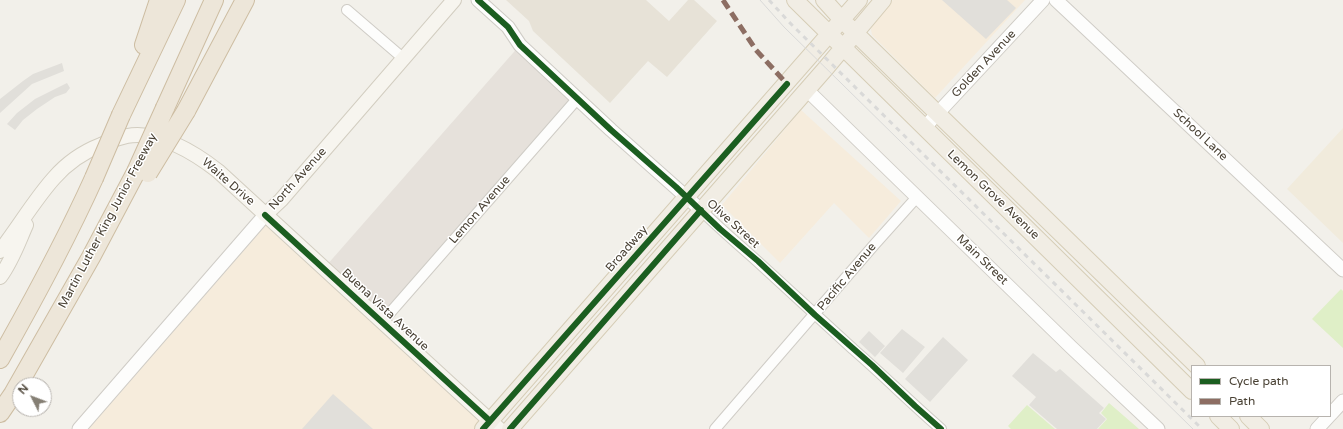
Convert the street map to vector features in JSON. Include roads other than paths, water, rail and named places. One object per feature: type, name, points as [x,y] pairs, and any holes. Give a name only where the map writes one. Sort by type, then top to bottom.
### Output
[{"type":"highway","points":[[121,115],[159,0]]},
{"type":"highway","points":[[0,358],[42,284],[78,214],[121,115],[176,0]]},
{"type":"highway","name":"Martin Luther King Junior Freeway","points":[[0,413],[13,394],[91,257],[119,204],[142,173],[165,108],[214,0]]},
{"type":"highway","points":[[142,173],[186,111],[245,0]]},
{"type":"main road","name":"North Avenue","points":[[266,215],[281,200],[454,0]]},
{"type":"main road","name":"Lemon Grove Avenue","points":[[795,0],[1191,390]]},
{"type":"main road","name":"Lemon Grove Avenue","points":[[824,0],[842,20],[856,32],[1195,365]]},
{"type":"main road","name":"Broadway","points":[[491,426],[859,0]]},
{"type":"main road","points":[[510,429],[807,90],[883,0]]},
{"type":"main road","name":"Waite Drive","points":[[0,251],[44,191],[66,165],[83,153],[114,140],[128,136],[145,136],[179,145],[218,171],[266,215]]},
{"type":"main road","name":"Waite Drive","points":[[0,277],[14,254],[34,209],[44,191]]},
{"type":"main road","name":"Buena Vista Avenue","points":[[266,215],[382,322],[491,426]]},
{"type":"main road","points":[[1219,417],[1231,429]]},
{"type":"main road","points":[[1249,417],[1261,429]]},
{"type":"street","name":"Olive Street","points":[[478,0],[508,27],[520,45],[611,130],[701,210],[715,225],[751,255],[814,315],[941,429]]},
{"type":"street","name":"Golden Avenue","points":[[924,128],[1042,0]]},
{"type":"street","name":"School Lane","points":[[1056,0],[1343,270]]},
{"type":"street","points":[[347,10],[404,59]]},
{"type":"street","name":"Main Street","points":[[807,90],[1158,429]]},
{"type":"street","name":"Lemon Avenue","points":[[382,322],[578,98]]},
{"type":"street","name":"Pacific Avenue","points":[[715,429],[917,197]]},
{"type":"street","name":"North Avenue","points":[[79,429],[266,215]]},
{"type":"street","points":[[1331,415],[1343,401]]},
{"type":"street","points":[[1317,429],[1329,417]]},
{"type":"tram line","points":[[760,0],[784,27],[1193,429]]},
{"type":"railway","points":[[769,0],[789,22],[1202,429]]}]
